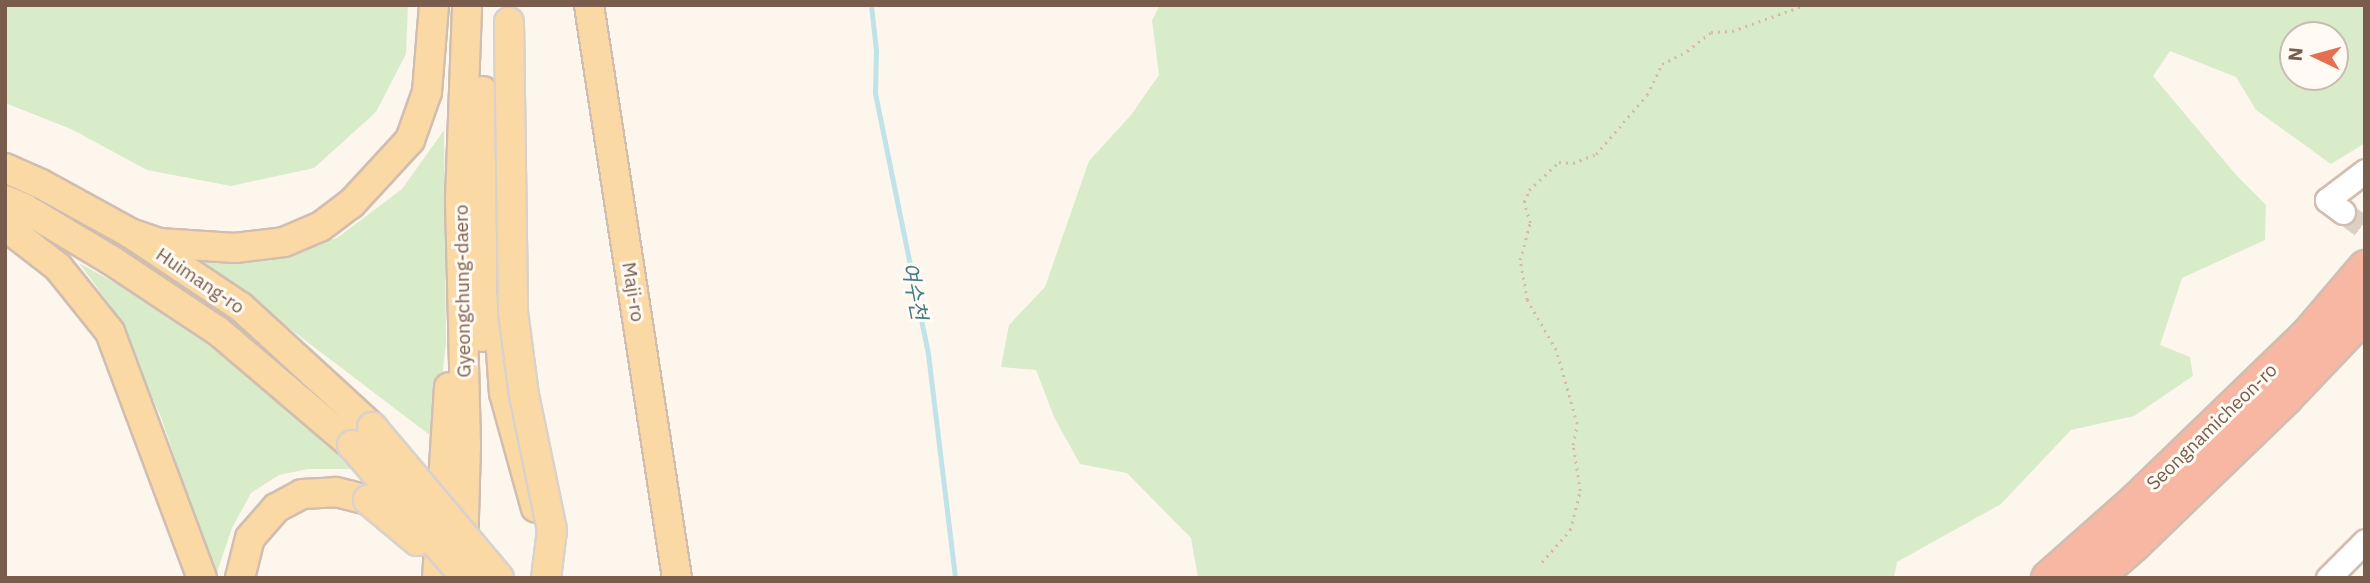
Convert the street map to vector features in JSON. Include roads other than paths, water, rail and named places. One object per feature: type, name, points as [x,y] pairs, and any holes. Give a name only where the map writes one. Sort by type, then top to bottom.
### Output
[{"type":"highway","name":"Seongnamicheon-ro","points":[[2048,578],[2135,502],[2308,334],[2365,267]]},
{"type":"highway","name":"Seongnamicheon-ro","points":[[2094,578],[2277,405],[2365,313]]},
{"type":"main road","points":[[130,233],[159,243],[193,247],[247,247],[284,242],[320,227],[351,204],[410,140],[427,92],[434,5]]},
{"type":"main road","name":"Gyeongchung-daero","points":[[463,578],[467,446],[460,199],[467,5]]},
{"type":"main road","name":"Gyeongchung-daero","points":[[479,578],[482,452],[482,5]]},
{"type":"main road","name":"Maji-ro","points":[[589,5],[677,578]]},
{"type":"main road","points":[[509,14],[513,313],[524,395],[552,530],[546,578]]},
{"type":"main road","points":[[483,55],[504,393],[557,578]]},
{"type":"main road","name":"Huimang-ro","points":[[5,168],[41,184],[130,233],[241,307],[362,436]]},
{"type":"main road","points":[[437,578],[460,199]]},
{"type":"main road","name":"Huimang-ro","points":[[5,201],[24,208],[111,260],[218,331],[362,436]]},
{"type":"main road","points":[[5,226],[58,267],[110,332],[202,578]]},
{"type":"main road","points":[[362,436],[463,578]]},
{"type":"main road","points":[[362,436],[499,578]]},
{"type":"main road","points":[[240,578],[250,538],[276,508],[302,494],[336,492],[368,500],[463,578]]},
{"type":"street","points":[[2343,212],[2327,200],[2365,171]]},
{"type":"street","points":[[2328,578],[2365,541]]},
{"type":"waterway","name":"여수천","points":[[871,5],[876,50],[875,93],[928,354],[955,578]]},
{"type":"tunnel","points":[[2343,212],[2365,228]]}]
